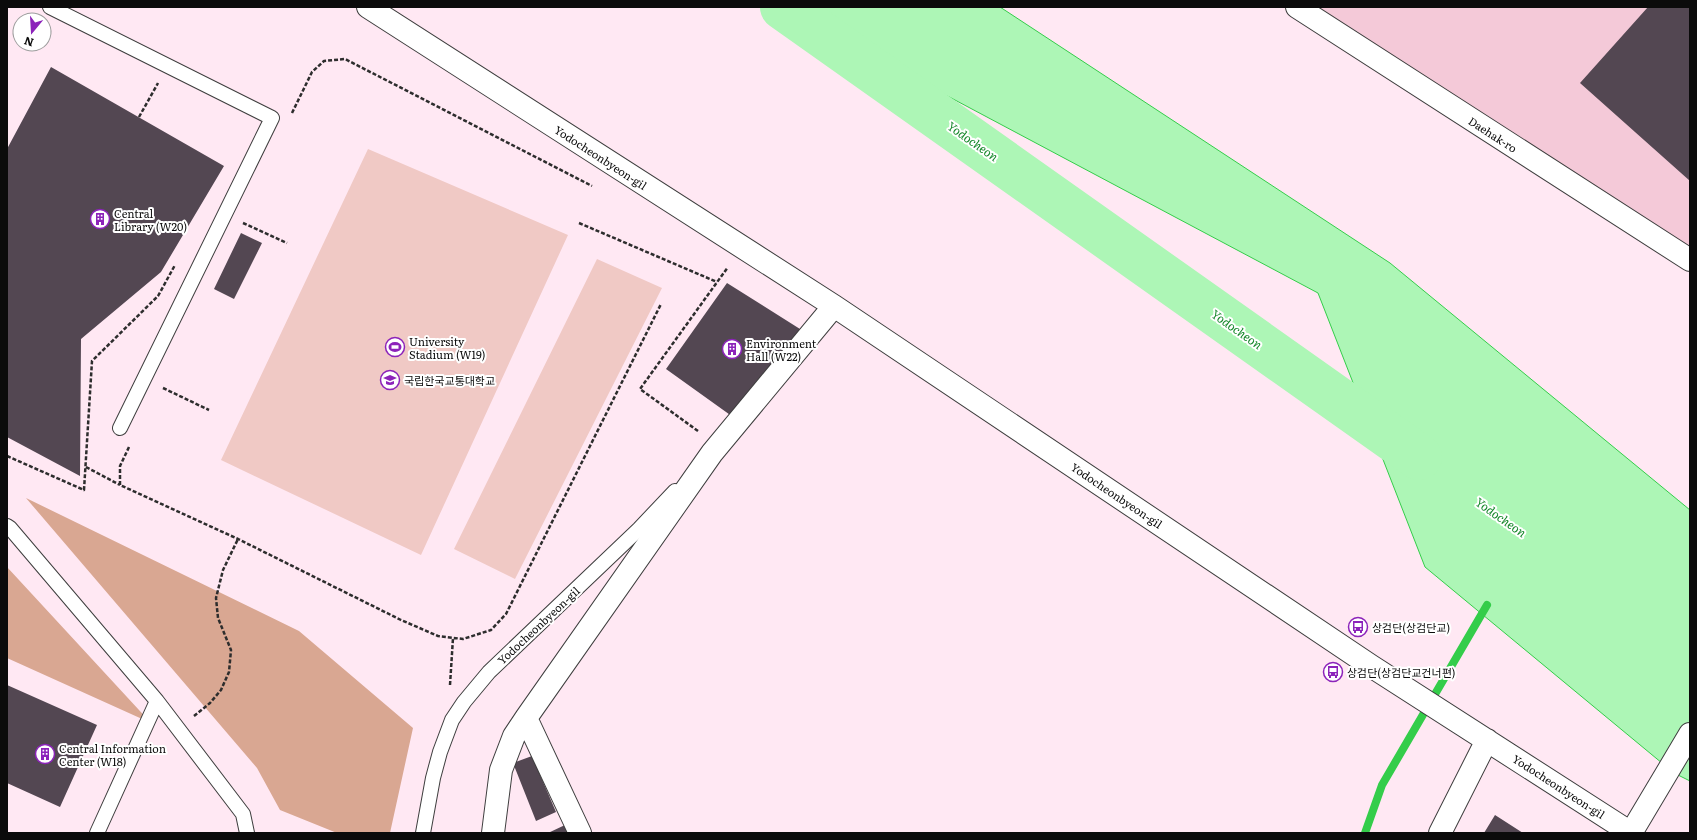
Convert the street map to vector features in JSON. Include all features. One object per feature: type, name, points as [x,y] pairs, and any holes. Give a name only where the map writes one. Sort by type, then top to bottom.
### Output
[{"type":"street","name":"Yodocheonbyeon-gil","points":[[368,7],[834,306],[1400,684],[1631,833]]},
{"type":"street","name":"Daehak-ro","points":[[1297,7],[1690,260]]},
{"type":"street","name":"Yodocheonbyeon-gil","points":[[493,833],[501,770],[514,736],[715,450],[834,306]]},
{"type":"street","points":[[526,718],[580,833]]},
{"type":"street","points":[[1631,833],[1690,734]]},
{"type":"street","points":[[1440,833],[1487,740]]},
{"type":"lane","points":[[50,7],[272,118],[120,428]]},
{"type":"lane","name":"Yodocheonbyeon-gil","points":[[423,833],[433,778],[440,752],[452,720],[464,702],[489,672],[639,529],[715,450]]},
{"type":"lane","points":[[7,526],[157,701],[243,814],[247,833]]},
{"type":"lane","points":[[97,833],[157,701]]},
{"type":"path","points":[[291,115],[312,72],[324,61],[345,59],[592,186]]},
{"type":"path","points":[[140,117],[160,79]]},
{"type":"path","points":[[239,221],[287,243]]},
{"type":"path","points":[[579,223],[716,282]]},
{"type":"path","points":[[715,450],[640,389],[742,247]]},
{"type":"path","points":[[7,456],[84,490],[92,361],[158,296],[177,262]]},
{"type":"path","points":[[86,467],[120,485],[238,539],[401,620],[438,636],[463,639],[491,630],[506,614],[661,304]]},
{"type":"path","points":[[157,385],[209,410]]},
{"type":"path","points":[[120,485],[120,466],[130,446]]},
{"type":"path","points":[[191,718],[210,703],[222,690],[229,672],[231,650],[218,618],[216,598],[223,570],[238,539]]},
{"type":"path","points":[[450,690],[453,638]]},
{"type":"shaded area","points":[[1297,7],[1690,7],[1690,260]]},
{"type":"shaded area","name":"University Stadium (W19)","points":[[368,149],[568,235],[421,555],[221,460]]},
{"type":"shaded area","points":[[597,259],[662,288],[515,579],[454,549]]},
{"type":"shaded area","points":[[26,498],[299,631],[413,728],[390,833],[337,833],[280,810],[257,768]]},
{"type":"shaded area","points":[[7,567],[151,723],[7,658]]},
{"type":"water","points":[[780,7],[1000,7],[1390,263],[1690,510],[1690,781],[1674,773],[1425,567],[1318,293]]},
{"type":"building","points":[[1648,7],[1690,7],[1690,181],[1580,83]]},
{"type":"building","name":"Central Library (W20)","points":[[51,67],[224,166],[161,272],[81,339],[80,476],[7,437],[7,149]]},
{"type":"building","points":[[241,233],[262,243],[234,299],[214,289]]},
{"type":"building","name":"Environment Hall (W22)","points":[[727,283],[800,329],[733,417],[666,369]]},
{"type":"building","name":"Central Information Center (W18)","points":[[7,685],[97,725],[60,807],[7,783]]},
{"type":"building","points":[[532,756],[556,812],[536,821],[513,763]]},
{"type":"building","points":[[1495,815],[1523,833],[1484,833]]},
{"type":"building","points":[[565,825],[568,833],[548,833]]},
{"type":"waterway","name":"Yodocheon","points":[[783,7],[1419,457]]},
{"type":"waterway","points":[[1365,833],[1382,785],[1487,605]]},
{"type":"place","name":"Central Library (W20)","points":[[100,219]]},
{"type":"place","name":"University Stadium (W19)","points":[[395,347]]},
{"type":"place","name":"Environment Hall (W22)","points":[[732,349]]},
{"type":"place","name":"국립한국교통대학교","points":[[390,380]]},
{"type":"place","name":"상검단(상검단교)","points":[[1358,627]]},
{"type":"place","name":"상검단(상검단교건너편)","points":[[1333,672]]},
{"type":"place","name":"Central Information Center (W18)","points":[[45,754]]}]
